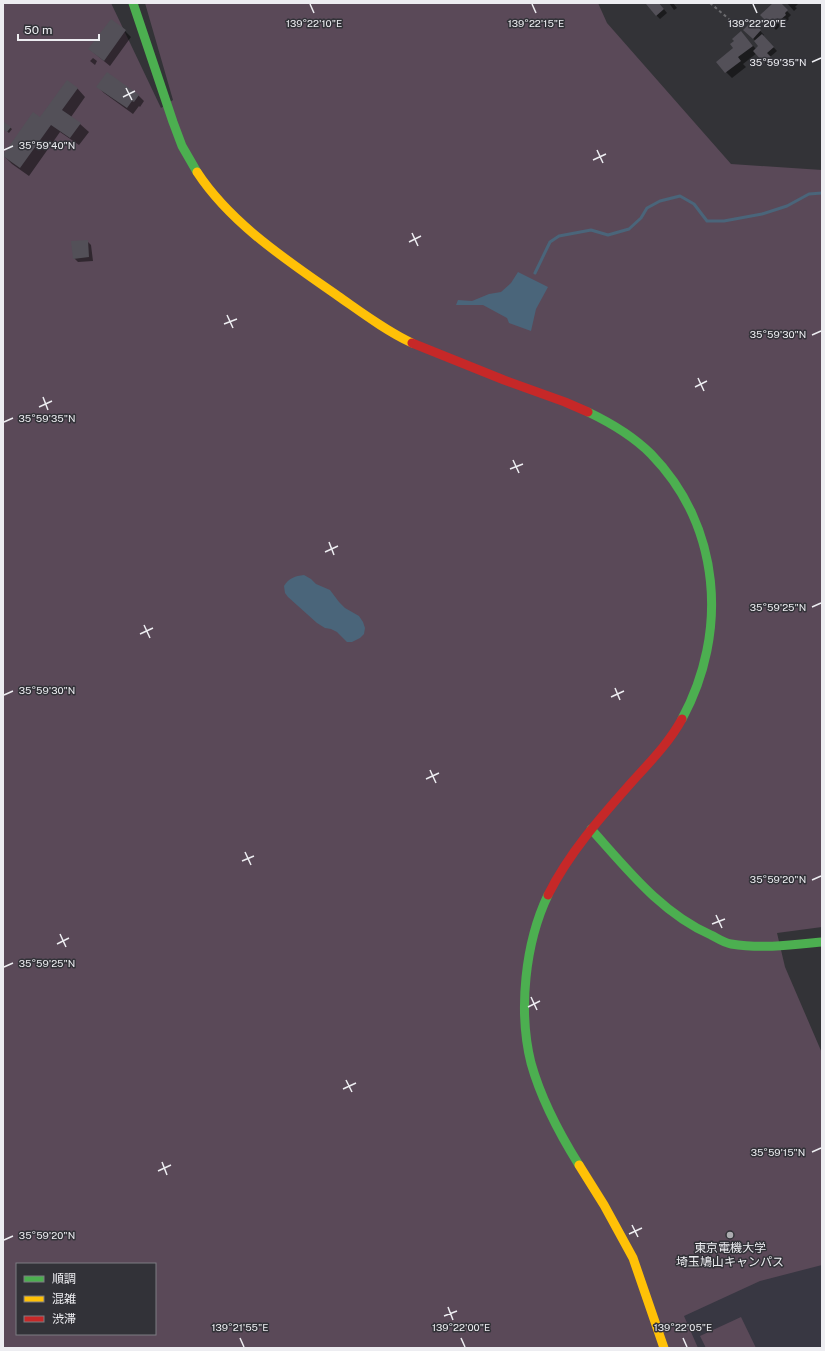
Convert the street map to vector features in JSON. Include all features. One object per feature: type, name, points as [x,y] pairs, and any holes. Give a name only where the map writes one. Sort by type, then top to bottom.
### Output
[{"type":"street","points":[[133,3],[174,129],[201,179],[235,218],[258,238],[338,297],[402,338],[491,376],[589,412],[616,427],[641,444],[660,463],[675,484],[690,510],[701,538],[709,566],[713,599],[710,643],[702,674],[687,710],[671,737],[591,829],[555,880],[542,909],[533,936],[527,963],[525,1012],[526,1038],[531,1065],[548,1112],[576,1162],[607,1210],[636,1265],[664,1348]]},
{"type":"street","points":[[591,829],[646,890],[678,918],[704,934],[733,944],[775,947],[822,942]]},
{"type":"path","points":[[710,3],[736,25]]},
{"type":"shaded area","points":[[3,3],[111,3],[161,108],[173,100],[145,3],[598,3],[607,23],[731,164],[822,170],[822,927],[777,933],[785,967],[822,1053],[822,1265],[760,1281],[684,1316],[698,1348],[3,1348]]},
{"type":"shaded area","name":"東京電機大学 埼玉鳩山キャンパス","points":[[822,1157],[822,1348],[675,1348],[642,1208]]},
{"type":"shaded area","points":[[741,1317],[756,1348],[706,1348],[700,1336]]},
{"type":"water","points":[[518,272],[548,287],[536,309],[531,331],[509,323],[507,318],[483,305],[456,305],[458,300],[472,301],[489,294],[501,292],[511,283]]},
{"type":"water","points":[[304,575],[316,584],[330,590],[345,608],[359,616],[365,628],[364,634],[360,638],[352,642],[347,642],[337,632],[325,628],[317,623],[288,597],[285,593],[284,586],[286,583],[292,578]]},
{"type":"building","points":[[659,3],[664,9],[656,16],[646,4]]},
{"type":"building","points":[[773,3],[781,3],[788,10],[785,13],[786,15],[772,27],[760,15]]},
{"type":"building","points":[[111,19],[126,30],[104,61],[88,49]]},
{"type":"building","points":[[752,21],[761,30],[753,39],[743,30]]},
{"type":"building","points":[[741,31],[753,46],[738,57],[741,61],[725,73],[716,62],[733,48],[730,44],[734,41],[732,39]]},
{"type":"building","points":[[762,34],[774,47],[767,53],[771,57],[764,63],[753,51],[758,46],[754,41]]},
{"type":"building","points":[[107,72],[139,95],[127,108],[96,87]]},
{"type":"building","points":[[67,80],[78,88],[62,110],[81,123],[70,138],[51,125],[20,168],[3,155],[33,112],[40,117]]},
{"type":"building","points":[[4,122],[11,127],[7,132],[3,129]]},
{"type":"building","points":[[88,240],[89,257],[73,259],[71,241]]},
{"type":"waterway","points":[[535,273],[550,242],[559,236],[591,230],[608,235],[629,229],[641,218],[647,208],[660,201],[680,196],[694,204],[707,221],[724,221],[762,214],[787,206],[809,194],[822,193]]},
{"type":"traffic: fast","points":[[133,3],[182,146],[197,172]]},
{"type":"traffic: fast","points":[[588,412],[621,430],[637,441],[651,454],[674,482],[692,514],[704,547],[710,581],[711,616],[707,651],[697,686],[682,719]]},
{"type":"traffic: fast","points":[[591,829],[646,889],[676,915],[723,942],[754,946],[822,942]]},
{"type":"traffic: fast","points":[[548,895],[540,914],[529,956],[525,1000],[527,1043],[531,1063],[545,1103],[564,1141],[579,1165]]},
{"type":"traffic: slow","points":[[197,172],[226,208],[243,225],[280,255],[365,315],[412,343]]},
{"type":"traffic: slow","points":[[579,1165],[604,1205],[633,1258],[664,1348]]},
{"type":"traffic: jam","points":[[412,343],[588,412]]},
{"type":"traffic: jam","points":[[548,895],[575,850],[608,809],[658,752],[677,728],[682,719]]},
{"type":"place","name":"東京電機大学 埼玉鳩山キャンパス","points":[[730,1235]]}]
